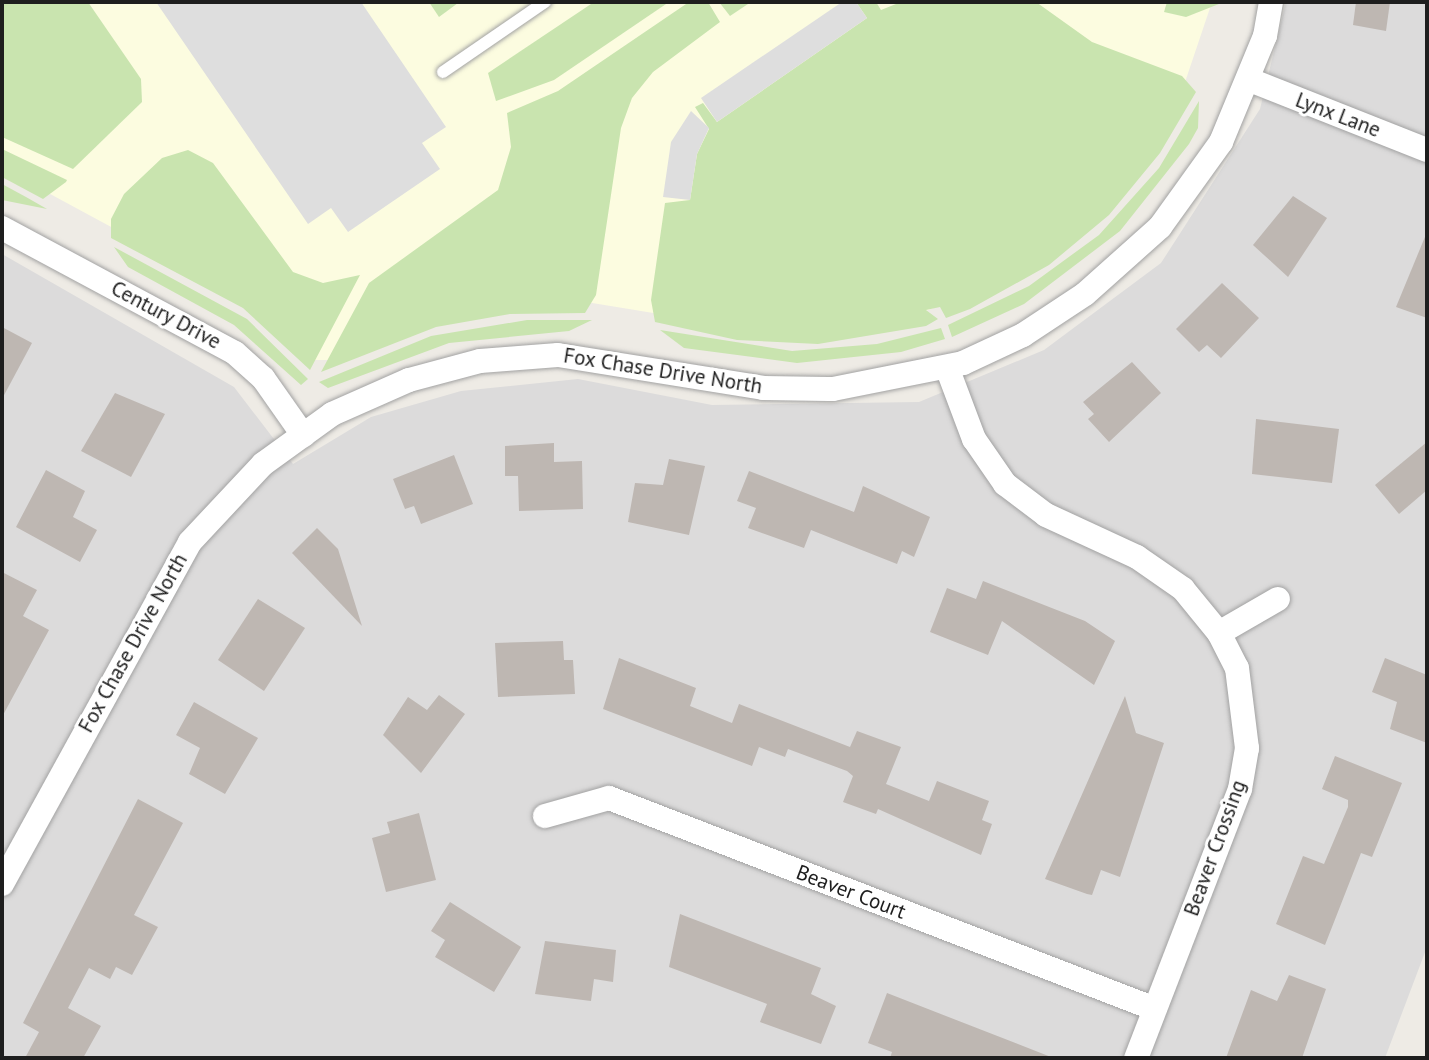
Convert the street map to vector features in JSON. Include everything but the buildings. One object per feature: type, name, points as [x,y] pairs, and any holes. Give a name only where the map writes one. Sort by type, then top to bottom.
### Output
[{"type":"street","name":"Fox Chase Drive North","points":[[2,884],[190,542],[225,500],[303,435],[409,380],[480,360],[558,355],[764,388],[833,389],[948,370],[1023,335],[1085,294],[1160,227],[1221,142],[1250,80],[1271,2]]},
{"type":"street","name":"Lynx Lane","points":[[1250,80],[1427,150]]},
{"type":"street","name":"Century Drive","points":[[2,228],[235,353],[262,378],[303,435]]},
{"type":"street","name":"Beaver Crossing","points":[[948,370],[974,439],[1005,484],[1046,515],[1137,557],[1183,589],[1219,633],[1237,668],[1247,748],[1240,789],[1136,1058]]},
{"type":"street","points":[[1219,633],[1278,599]]},
{"type":"street","name":"Beaver Court","points":[[545,816],[609,798],[1155,1009]]},
{"type":"lane","points":[[443,72],[545,2]]},
{"type":"shaded area","points":[[2,2],[1212,2],[1179,100],[998,284],[888,325],[696,320],[580,301],[479,307],[333,360],[311,360],[276,316],[2,168]]},
{"type":"shaded area","points":[[156,2],[361,2],[446,127],[422,143],[440,169],[348,232],[331,208],[308,224]]},
{"type":"shaded area","points":[[842,2],[856,2],[867,18],[717,122],[701,98]]},
{"type":"shaded area","points":[[1286,2],[1427,2],[1427,947],[1385,1058],[2,1058],[2,254],[234,387],[293,464],[371,417],[461,391],[578,379],[712,405],[919,402],[1044,350],[1161,263],[1260,109]]},
{"type":"shaded area","points":[[691,111],[709,128],[697,154],[690,200],[663,197],[671,142]]},
{"type":"green space","points":[[2,2],[88,2],[141,79],[142,102],[73,169],[2,137]]},
{"type":"green space","points":[[429,2],[457,2],[458,3],[439,17]]},
{"type":"green space","points":[[594,2],[669,2],[554,80],[496,101],[488,73]]},
{"type":"green space","points":[[689,2],[708,2],[720,22],[653,72],[632,98],[621,128],[596,295],[585,313],[510,314],[436,327],[321,372],[369,283],[498,190],[511,147],[507,113],[558,91]]},
{"type":"green space","points":[[719,2],[751,2],[730,16]]},
{"type":"green space","points":[[856,2],[876,2],[881,10],[901,2],[1036,2],[1092,42],[1182,76],[1196,92],[1160,153],[1109,215],[1049,265],[970,309],[946,318],[940,307],[926,310],[938,319],[926,326],[818,344],[737,340],[655,322],[651,300],[665,203],[690,200],[697,154],[709,129],[695,107],[703,103],[717,122],[867,18]]},
{"type":"green space","points":[[1167,2],[1224,2],[1186,17],[1164,12]]},
{"type":"green space","points":[[1199,101],[1198,128],[1189,144],[1120,231],[1024,304],[952,337],[948,325],[1029,286],[1099,235],[1159,168]]},
{"type":"green space","points":[[2,149],[67,180],[43,199],[2,177]]},
{"type":"green space","points":[[188,150],[213,163],[293,272],[323,283],[360,275],[310,370],[243,308],[111,238],[111,219],[124,194],[162,158]]},
{"type":"green space","points":[[2,184],[26,197],[47,209],[2,200]]},
{"type":"green space","points":[[114,247],[247,319],[308,379],[301,385],[234,325],[128,267]]},
{"type":"green space","points":[[527,320],[592,320],[569,331],[449,343],[328,388],[319,382],[431,336]]},
{"type":"green space","points":[[941,328],[945,339],[901,352],[797,363],[684,348],[660,330],[792,351],[877,344]]}]
